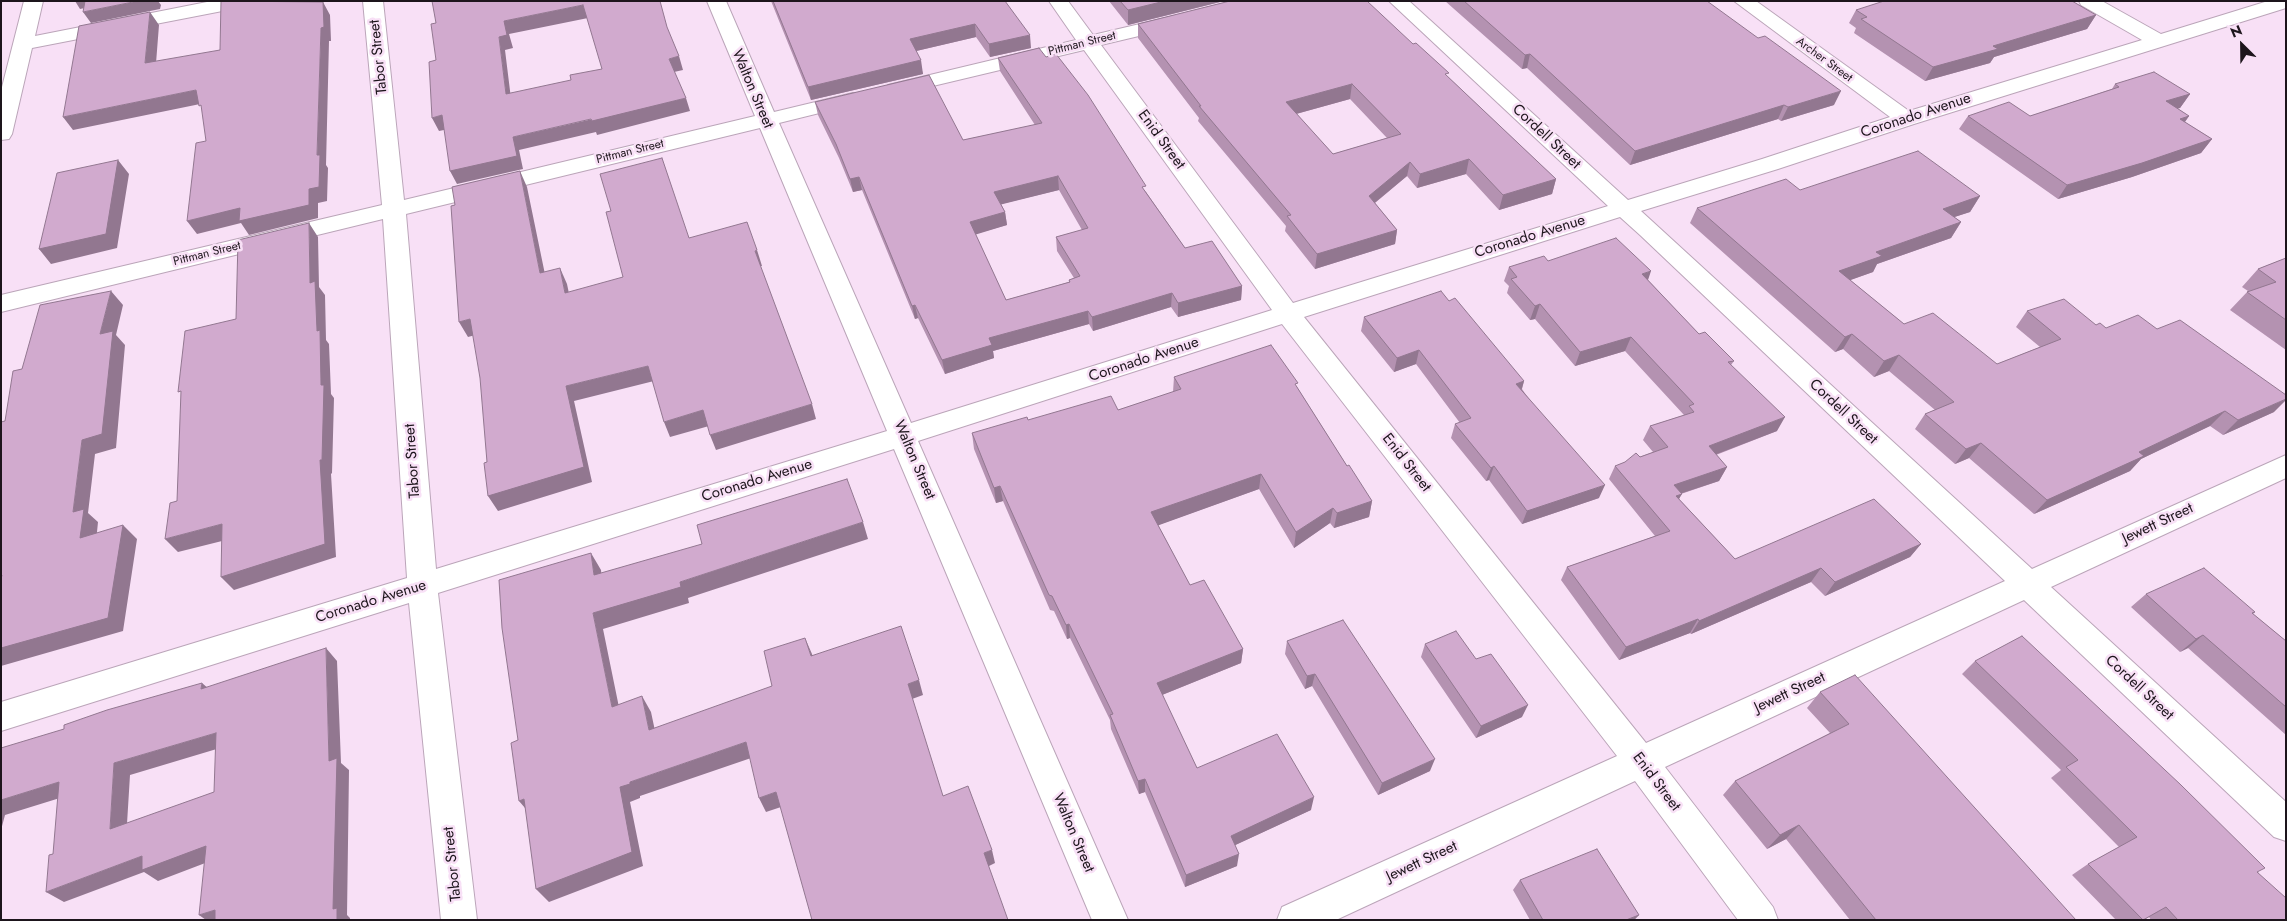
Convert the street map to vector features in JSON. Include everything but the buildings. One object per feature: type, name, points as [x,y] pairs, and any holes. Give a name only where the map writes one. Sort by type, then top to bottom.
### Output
[{"type":"street","points":[[1,134],[7,82],[23,44],[34,1]]},
{"type":"street","points":[[23,44],[243,1]]},
{"type":"street","name":"Tabor Street","points":[[373,1],[394,209],[422,586],[459,920]]},
{"type":"street","name":"Walton Street","points":[[716,1],[1110,920]]},
{"type":"street","name":"Enid Street","points":[[1058,1],[1288,314],[1641,762],[1760,920]]},
{"type":"street","name":"Cordell Street","points":[[1398,1],[1625,208],[2286,825]]},
{"type":"street","name":"Archer Street","points":[[1743,1],[1906,118]]},
{"type":"street","points":[[2088,1],[2158,41]]},
{"type":"street","name":"Coronado Avenue","points":[[1,717],[903,436],[1906,118],[2286,2]]},
{"type":"street","name":"Pittman Street","points":[[1,304],[1192,17]]},
{"type":"street","name":"Jewett Street","points":[[1295,920],[2286,466]]}]
